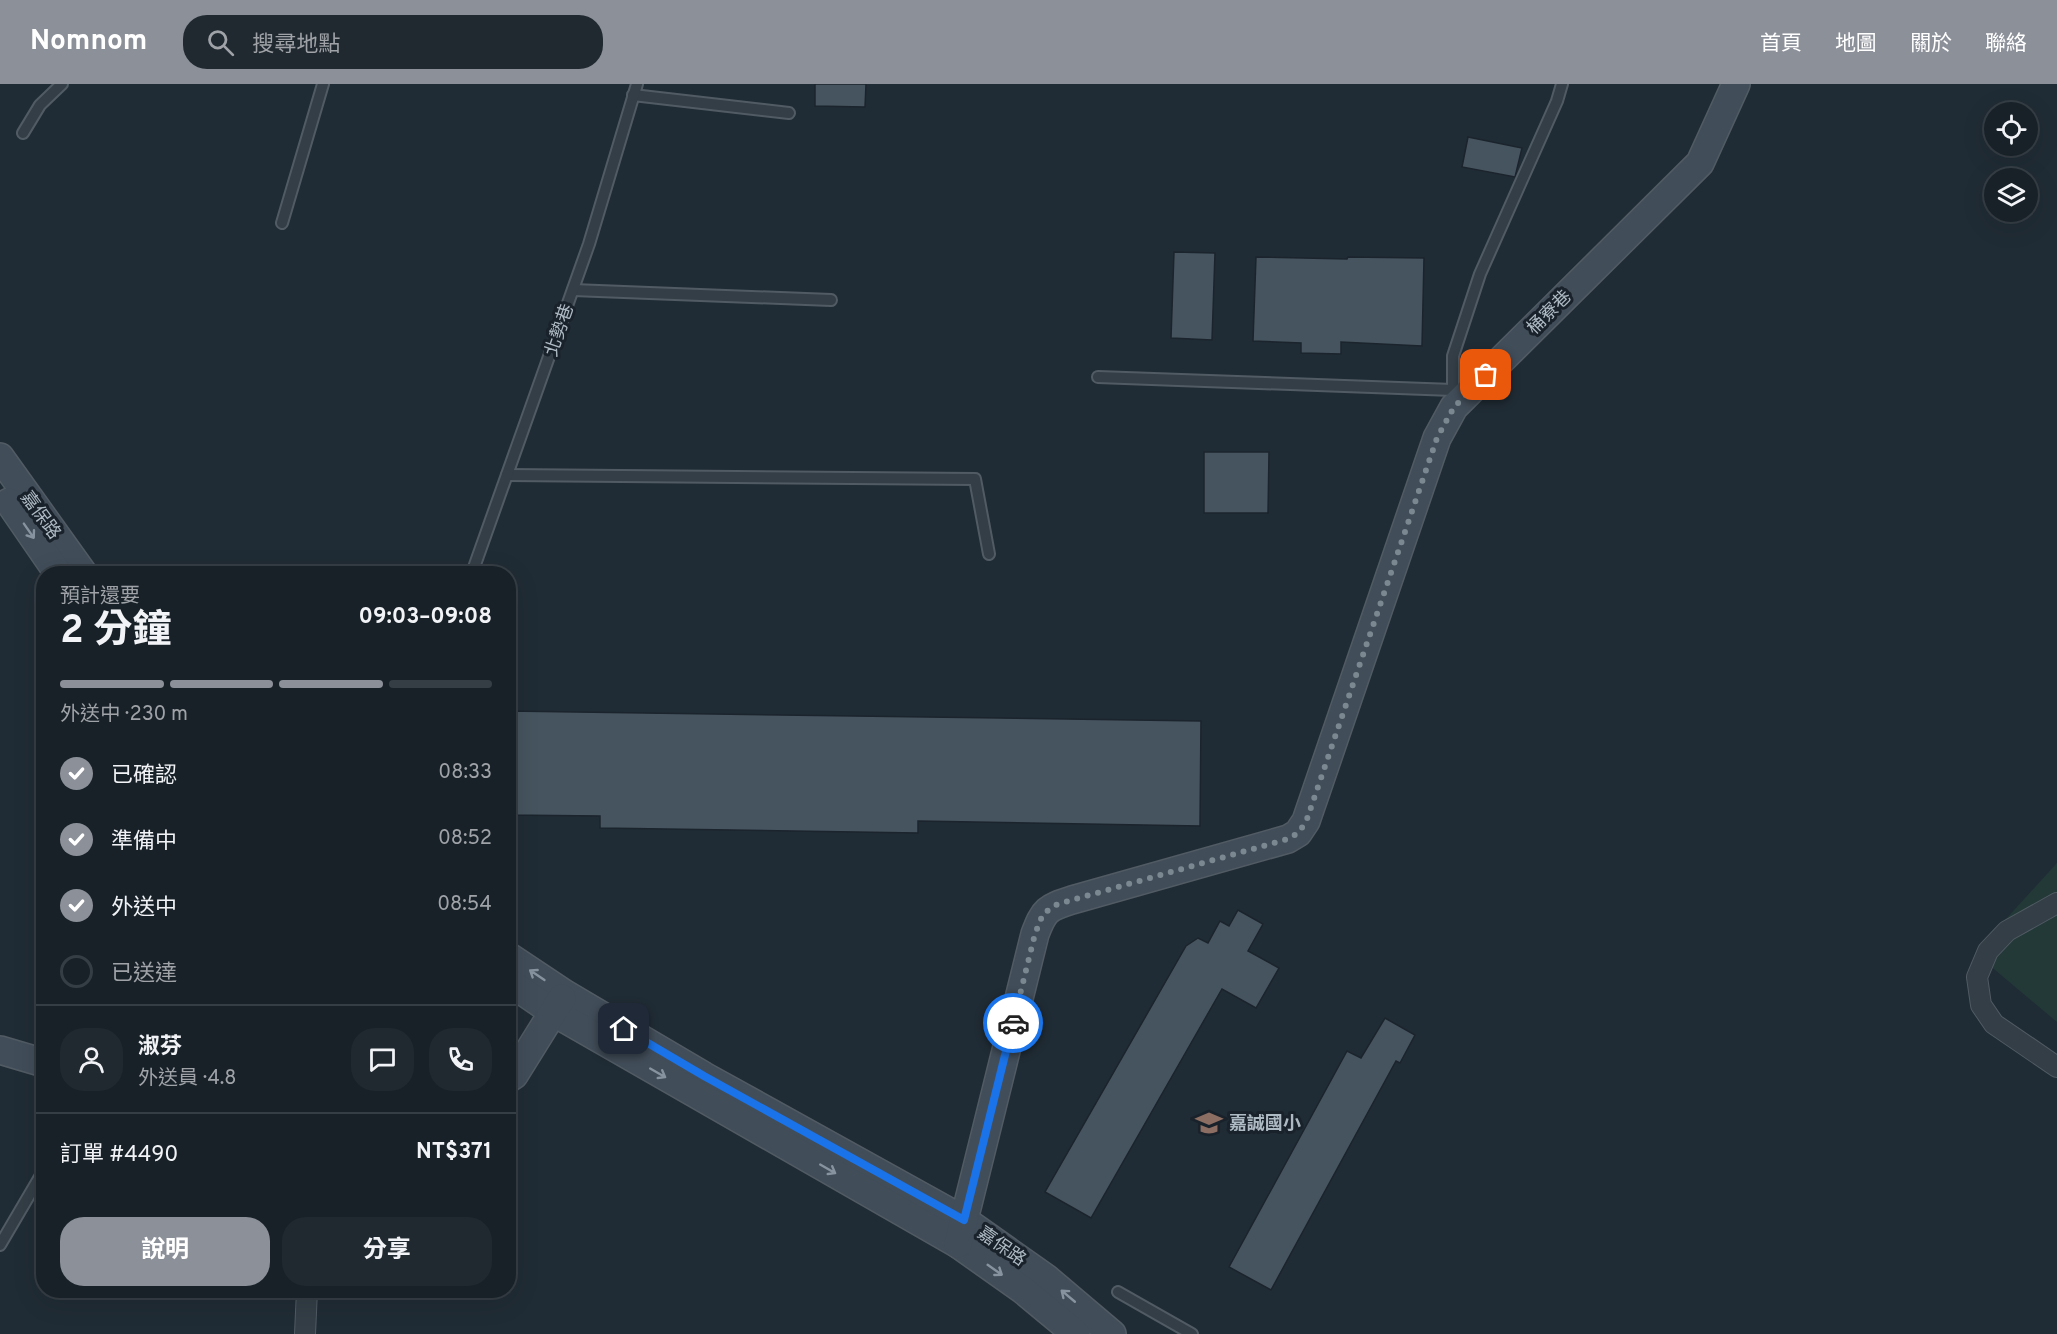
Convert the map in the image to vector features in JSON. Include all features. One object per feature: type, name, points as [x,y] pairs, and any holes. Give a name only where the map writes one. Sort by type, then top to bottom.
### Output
[{"type":"street","name":"桶寮巷","points":[[961,1232],[1035,934],[1043,914],[1056,905],[1288,839],[1298,833],[1306,822],[1437,438],[1453,398],[1700,162],[1736,84]]},
{"type":"street","name":"嘉保路","points":[[0,457],[78,566]]},
{"type":"street","name":"嘉保路","points":[[0,489],[53,566]]},
{"type":"street","points":[[2057,903],[2007,931],[1988,951],[1977,977],[1981,1005],[1994,1024],[2057,1067]]},
{"type":"street","name":"嘉保路","points":[[516,963],[559,1003]]},
{"type":"street","name":"嘉保路","points":[[516,984],[559,1003],[1046,1278],[1112,1334]]},
{"type":"street","points":[[516,1072],[559,1003]]},
{"type":"street","points":[[0,1050],[36,1061]]},
{"type":"street","name":"嘉保路","points":[[961,1232],[1023,1290],[1076,1334]]},
{"type":"street","points":[[305,1334],[307,1298]]},
{"type":"lane","points":[[23,133],[40,105],[62,84]]},
{"type":"lane","points":[[282,223],[323,84]]},
{"type":"lane","points":[[1098,377],[1453,398],[1453,356],[1480,274],[1557,101],[1562,84]]},
{"type":"lane","points":[[635,89],[789,113]]},
{"type":"lane","name":"北勢巷","points":[[474,566],[589,244],[635,89]]},
{"type":"lane","points":[[573,290],[831,300]]},
{"type":"lane","points":[[507,475],[975,479],[989,554]]},
{"type":"lane","points":[[0,1245],[36,1184]]},
{"type":"lane","points":[[1118,1292],[1192,1334]]},
{"type":"green space","points":[[2057,863],[2057,1022],[1975,953]]},
{"type":"building","points":[[815,84],[866,84],[865,107],[815,106]]},
{"type":"building","points":[[1468,137],[1522,148],[1515,177],[1462,167]]},
{"type":"building","points":[[1174,252],[1215,253],[1212,340],[1171,338]]},
{"type":"building","points":[[1256,257],[1424,258],[1422,346],[1341,342],[1341,354],[1301,353],[1301,343],[1253,341]]},
{"type":"building","points":[[1204,452],[1269,452],[1268,513],[1204,513]]},
{"type":"building","points":[[516,711],[1201,721],[1200,826],[918,821],[918,833],[600,828],[600,816],[516,815]]},
{"type":"building","points":[[1238,910],[1263,924],[1248,951],[1279,968],[1256,1008],[1222,989],[1091,1218],[1045,1192],[1186,946],[1198,938],[1208,943],[1220,921],[1229,926]]},
{"type":"building","points":[[1385,1018],[1415,1035],[1400,1063],[1396,1061],[1271,1290],[1229,1267],[1347,1051],[1361,1058]]},
{"type":"way so far","points":[[1013,1023],[1035,934],[1043,914],[1056,905],[1288,839],[1298,833],[1306,822],[1437,438],[1454,407],[1486,375]]},
{"type":"place","name":"嘉誠國小","points":[[1209,1123]]},
{"type":"route","points":[[624,1029],[964,1220],[1013,1023]]}]
